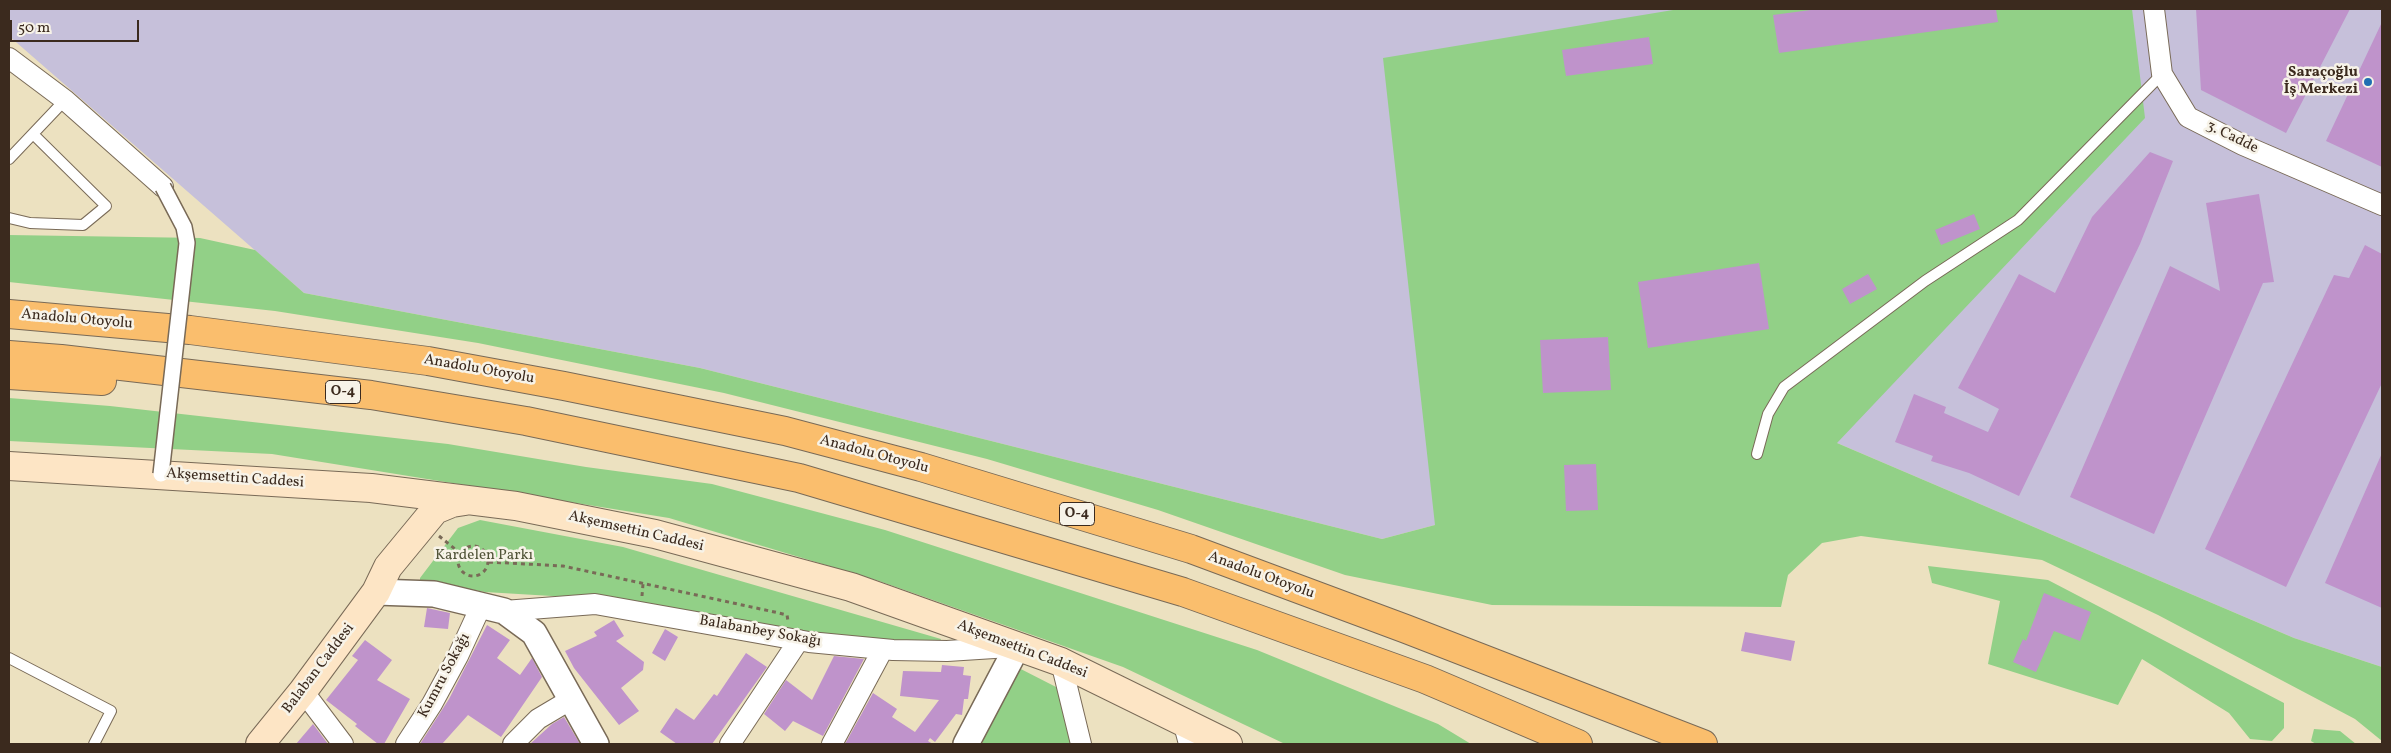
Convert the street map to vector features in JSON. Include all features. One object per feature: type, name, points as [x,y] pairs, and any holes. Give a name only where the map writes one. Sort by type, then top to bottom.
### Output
[{"type":"highway","points":[[9,297],[200,318],[428,360]]},
{"type":"highway","name":"Anadolu Otoyolu","points":[[9,314],[190,330],[428,360],[785,431],[921,467],[1191,549],[1415,632],[1703,744]]},
{"type":"highway","name":"O-4","points":[[9,355],[61,358],[371,395],[526,420],[799,478],[1182,592],[1425,679],[1578,744]]},
{"type":"highway","points":[[9,375],[244,390],[530,432],[674,450]]},
{"type":"main road","name":"Akşemsettin Caddesi","points":[[9,466],[371,488],[516,506],[664,536],[852,587],[1061,662],[1186,733],[1228,744]]},
{"type":"main road","points":[[376,592],[403,572],[434,532],[456,508],[471,501]]},
{"type":"main road","points":[[376,592],[388,567],[435,510],[452,502],[471,501]]},
{"type":"main road","name":"Balaban Caddesi","points":[[260,744],[304,691],[376,592]]},
{"type":"street","name":"3. Cadde","points":[[2154,9],[2162,74],[2188,117],[2243,145],[2382,205]]},
{"type":"street","points":[[9,58],[65,100],[163,187],[184,226],[187,242],[161,474]]},
{"type":"street","points":[[376,592],[434,594],[493,608],[534,633],[596,744]]},
{"type":"street","name":"Balabanbey Sokağı","points":[[493,608],[595,604],[792,639],[883,649],[947,651],[1017,647]]},
{"type":"street","name":"Kumru Sokağı","points":[[406,744],[432,704],[458,656],[493,608]]},
{"type":"street","points":[[730,744],[792,639]]},
{"type":"street","points":[[966,744],[1017,647]]},
{"type":"street","points":[[832,744],[883,649]]},
{"type":"street","points":[[1061,662],[1081,744]]},
{"type":"street","points":[[304,691],[344,744]]},
{"type":"street","points":[[513,744],[538,719],[570,700]]},
{"type":"lane","points":[[1757,454],[1768,414],[1784,387],[1925,281],[2018,220],[2162,74]]},
{"type":"lane","points":[[9,159],[65,100]]},
{"type":"lane","points":[[9,218],[30,223],[83,225],[106,206],[33,134]]},
{"type":"lane","points":[[9,658],[111,711],[94,744]]},
{"type":"path","points":[[434,532],[460,553]]},
{"type":"path","points":[[468,546],[479,546],[486,553],[489,562],[481,575],[466,575],[459,568],[458,563],[460,553],[468,546]]},
{"type":"path","points":[[489,562],[522,562],[563,566],[779,613],[786,615],[792,639]]},
{"type":"shaded area","points":[[9,9],[2382,9],[2382,667],[2294,638],[1837,443],[1435,525],[1382,539],[700,368],[304,293],[9,36]]},
{"type":"green space","points":[[1679,9],[2132,9],[2145,118],[1837,443],[2294,638],[2382,667],[2382,741],[2355,719],[2158,615],[2042,560],[1861,536],[1822,543],[1788,575],[1781,607],[1492,605],[1345,575],[1158,510],[987,459],[724,393],[478,343],[275,311],[9,282],[9,235],[200,238],[255,250],[304,293],[700,368],[1382,539],[1435,525],[1383,58]]},
{"type":"green space","points":[[9,398],[110,406],[448,444],[586,467],[712,484],[885,530],[1257,650],[1438,724],[1471,744],[1285,744],[1123,667],[879,581],[669,518],[272,454],[9,441]]},
{"type":"green space","name":"Kardelen Parkı","points":[[480,520],[623,547],[941,639],[939,644],[799,636],[602,599],[485,592],[437,583],[420,583],[420,578],[458,528]]},
{"type":"green space","points":[[1928,566],[2048,580],[2284,703],[2284,728],[2272,741],[2250,739],[2229,713],[2142,659],[2118,705],[1988,664],[2000,601],[1932,583]]},
{"type":"green space","points":[[1011,664],[1058,688],[1072,744],[982,744]]},
{"type":"green space","points":[[2314,729],[2340,731],[2356,744],[2316,744],[2311,741]]},
{"type":"building","points":[[1818,9],[1996,9],[1998,22],[1779,53],[1773,15]]},
{"type":"building","points":[[2196,9],[2350,9],[2286,133],[2201,90]]},
{"type":"building","name":"Saraçoğlu İş Merkezi","points":[[2382,22],[2382,167],[2326,141]]},
{"type":"building","points":[[1649,37],[1653,64],[1566,76],[1562,50]]},
{"type":"building","points":[[2150,152],[2173,161],[2140,244],[2019,496],[1969,473],[1931,461],[1933,456],[1895,442],[1914,394],[1946,407],[1944,413],[1988,432],[1999,409],[1958,388],[2019,274],[2055,293],[2092,217]]},
{"type":"building","points":[[2259,194],[2274,282],[2263,283],[2154,534],[2070,497],[2170,266],[2220,291],[2206,203]]},
{"type":"building","points":[[1974,214],[1980,229],[1941,245],[1935,230]]},
{"type":"building","points":[[2365,245],[2382,254],[2382,383],[2286,587],[2205,549],[2334,275],[2349,278]]},
{"type":"building","points":[[1759,263],[1769,329],[1648,348],[1638,282]]},
{"type":"building","points":[[1868,274],[1877,289],[1850,304],[1842,289]]},
{"type":"building","points":[[1608,337],[1611,390],[1543,393],[1540,340]]},
{"type":"building","points":[[2382,453],[2382,608],[2325,583]]},
{"type":"building","points":[[1596,464],[1598,510],[1566,511],[1564,465]]},
{"type":"building","points":[[2044,593],[2091,612],[2080,641],[2054,631],[2036,672],[2013,662],[2023,639],[2026,641]]},
{"type":"building","points":[[427,608],[450,613],[448,629],[424,627]]},
{"type":"building","points":[[614,620],[624,636],[616,641],[644,662],[643,670],[621,688],[639,711],[619,725],[574,668],[565,651],[597,636],[594,632]]},
{"type":"building","points":[[487,625],[510,640],[497,658],[520,675],[532,658],[542,677],[501,737],[468,715],[442,744],[420,744],[449,699]]},
{"type":"building","points":[[665,629],[678,637],[665,661],[652,653]]},
{"type":"building","points":[[1745,632],[1795,641],[1791,661],[1741,651]]},
{"type":"building","points":[[365,640],[392,660],[377,680],[410,699],[384,744],[378,744],[355,726],[357,724],[326,700],[358,660],[352,656]]},
{"type":"building","points":[[746,653],[767,667],[712,744],[677,744],[660,732],[676,708],[694,720],[714,694],[717,696]]},
{"type":"building","points":[[834,656],[864,659],[823,736],[793,721],[785,731],[764,714],[786,680],[812,700]]},
{"type":"building","points":[[942,665],[964,667],[963,675],[971,676],[968,699],[964,699],[962,715],[956,714],[935,742],[930,738],[928,741],[933,744],[845,744],[873,693],[897,709],[892,717],[915,732],[939,700],[900,696],[903,671],[941,672]]},
{"type":"building","points":[[564,717],[580,744],[530,744],[552,724]]},
{"type":"building","points":[[313,724],[328,744],[296,744]]},
{"type":"place","name":"Saraçoğlu İş Merkezi","points":[[2368,82]]}]
